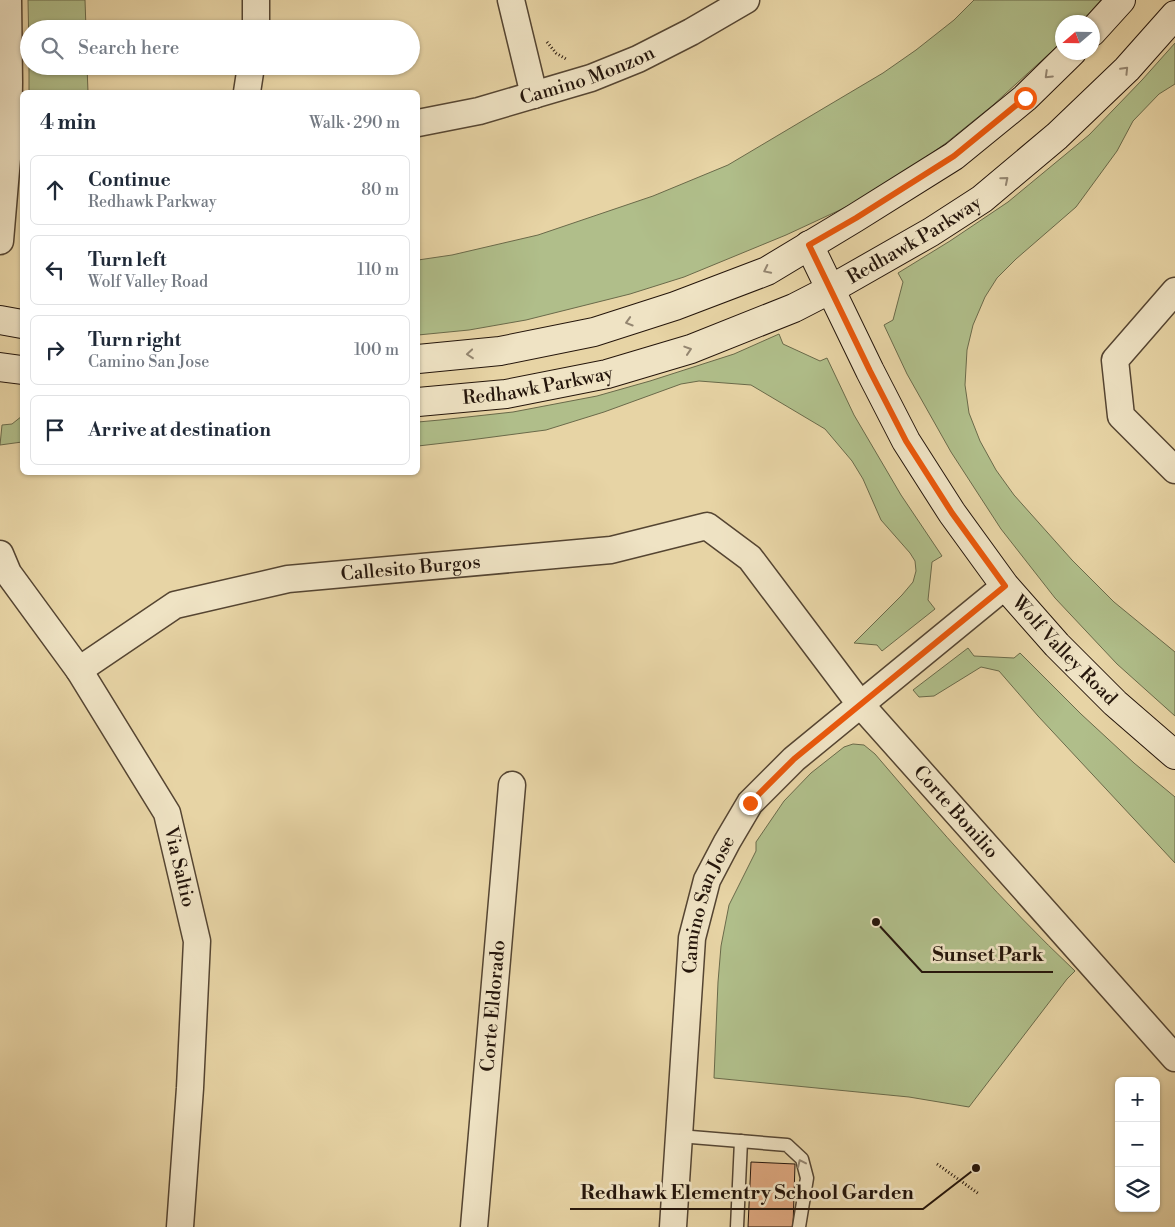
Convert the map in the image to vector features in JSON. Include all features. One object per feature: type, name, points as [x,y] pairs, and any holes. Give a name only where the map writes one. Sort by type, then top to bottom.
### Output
[{"type":"main road","points":[[1100,23],[1121,0]]},
{"type":"main road","name":"Redhawk Parkway","points":[[420,402],[506,394],[607,374],[691,349],[794,308],[931,232],[982,199],[1064,130],[1127,69],[1175,15]]},
{"type":"main road","name":"Redhawk Parkway","points":[[420,358],[500,352],[594,332],[675,306],[767,271],[954,156],[1025,98],[1064,60]]},
{"type":"main road","name":"Wolf Valley Road","points":[[809,245],[906,441],[952,513],[1005,586],[1057,645],[1115,703],[1175,755]]},
{"type":"main road","points":[[0,320],[20,324]]},
{"type":"main road","points":[[0,366],[20,370]]},
{"type":"street","points":[[0,242],[8,147],[5,82],[8,0]]},
{"type":"street","points":[[256,0],[256,20]]},
{"type":"street","points":[[510,0],[534,95]]},
{"type":"street","name":"Camino Monzon","points":[[420,123],[479,111],[591,78],[638,59],[691,32],[746,0]]},
{"type":"street","points":[[247,90],[250,75]]},
{"type":"street","points":[[1175,291],[1115,360],[1121,416],[1175,470]]},
{"type":"street","name":"Callesito Burgos","points":[[79,670],[175,605],[288,579],[611,550],[707,526],[750,558]]},
{"type":"street","name":"Via Saltio","points":[[0,554],[8,572],[79,670],[167,813],[197,941],[190,1088],[180,1227]]},
{"type":"street","name":"Corte Bonilio","points":[[750,558],[860,704],[1175,1058]]},
{"type":"street","name":"Camino San Jose","points":[[673,1227],[692,938],[707,880],[750,803],[794,759],[1005,586]]},
{"type":"street","name":"Corte Eldorado","points":[[474,1227],[512,784]]},
{"type":"lane","points":[[679,1136],[787,1145],[802,1159],[807,1178],[799,1227]]},
{"type":"lane","points":[[737,1227],[741,1141]]},
{"type":"path","points":[[545,34],[547,42],[556,53],[567,60]]},
{"type":"path","points":[[936,1164],[979,1194]]},
{"type":"green space","points":[[28,0],[85,0],[86,20],[28,20]]},
{"type":"green space","points":[[974,0],[1101,0],[1087,15],[1055,15],[1055,48],[993,105],[946,143],[889,184],[842,209],[786,235],[684,277],[630,294],[526,320],[469,330],[420,335],[420,260],[452,255],[538,235],[653,196],[728,165],[883,73],[954,20]]},
{"type":"green space","points":[[1175,43],[1175,84],[1159,94],[1133,121],[1117,151],[1076,207],[1016,259],[997,278],[985,297],[973,325],[967,350],[965,385],[969,413],[980,441],[996,470],[1014,495],[1072,560],[1114,602],[1175,652],[1175,716],[1117,664],[1055,598],[1001,529],[951,452],[907,374],[884,325],[893,320],[903,282],[898,273],[1008,202],[1089,135]]},
{"type":"green space","points":[[29,75],[87,75],[88,90],[29,90]]},
{"type":"green space","points":[[779,334],[783,344],[820,361],[827,358],[854,415],[901,495],[942,556],[932,562],[928,600],[935,609],[882,651],[877,645],[854,643],[913,582],[916,571],[915,561],[881,520],[863,479],[852,461],[825,429],[751,385],[699,381],[681,384],[604,412],[546,430],[420,446],[420,422],[513,412],[597,396],[734,354]]},
{"type":"green space","points":[[20,418],[20,442],[0,445],[2,425],[12,424]]},
{"type":"green space","points":[[968,648],[974,656],[1014,658],[1020,653],[1081,714],[1134,763],[1175,797],[1175,863],[1038,716],[999,671],[981,667],[934,696],[919,697],[913,690]]},
{"type":"green space","points":[[853,744],[864,745],[875,754],[947,838],[1075,971],[969,1107],[909,1097],[714,1078],[721,946],[729,905],[756,851],[756,842],[784,801],[811,773],[844,747]]},
{"type":"building","points":[[751,1162],[795,1164],[793,1227],[748,1227]]},
{"type":"place","name":"Sunset Park","points":[[876,922]]},
{"type":"place","name":"Redhawk Elementry School Garden","points":[[976,1168]]},
{"type":"route","points":[[750,803],[794,759],[1005,586],[952,513],[906,441],[809,245],[856,218],[954,156],[1025,98]]}]
